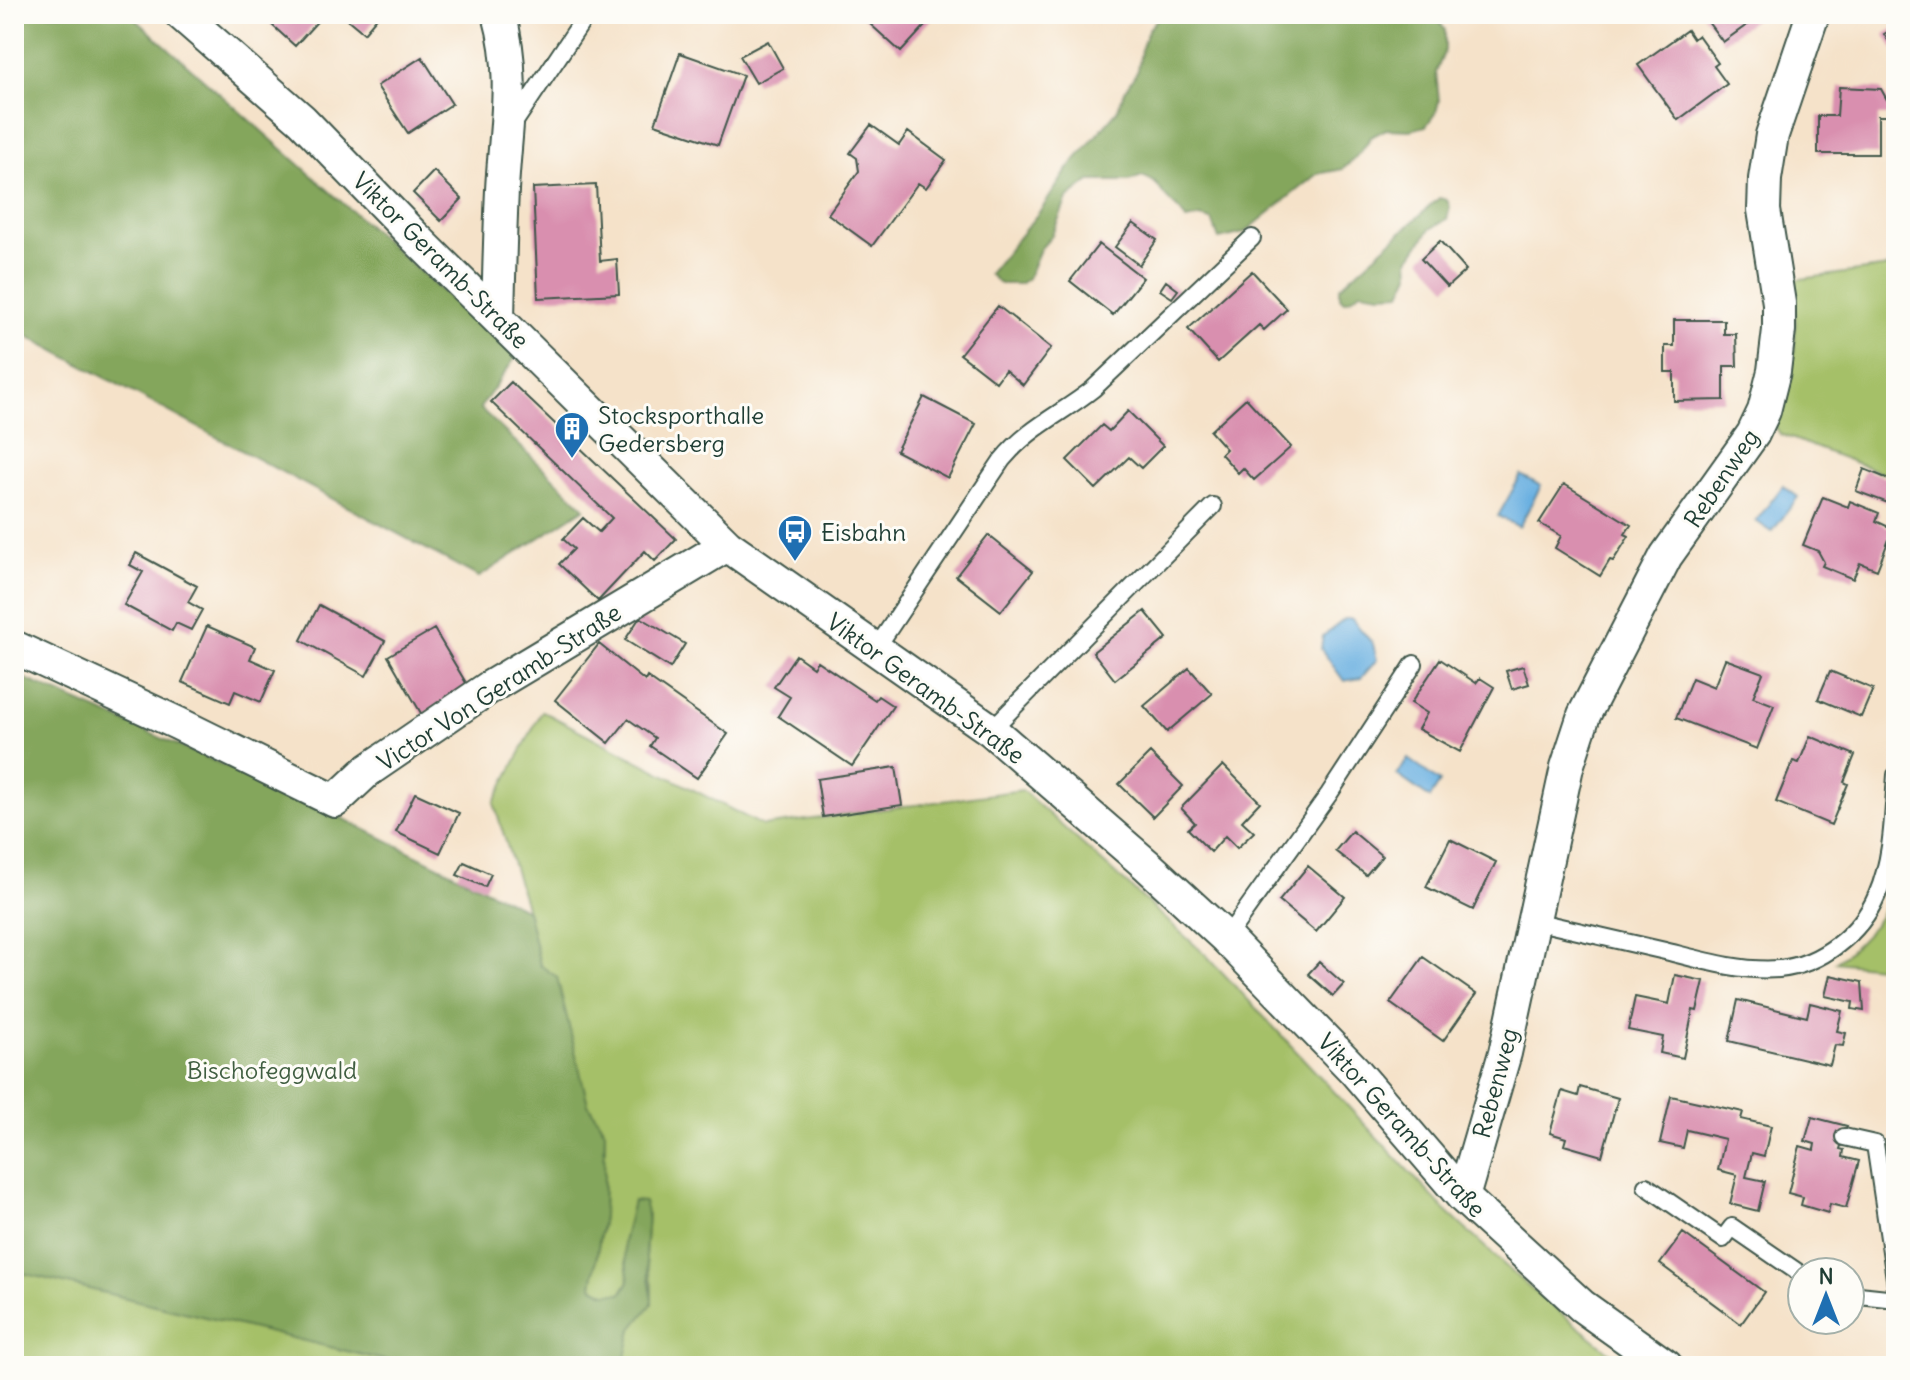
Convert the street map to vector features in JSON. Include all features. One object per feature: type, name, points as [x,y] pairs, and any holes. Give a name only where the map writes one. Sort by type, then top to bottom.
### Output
[{"type":"street","name":"Viktor Geramb-Straße","points":[[181,14],[302,120],[415,237],[727,545],[991,730],[1148,866],[1226,938],[1354,1070],[1463,1197],[1582,1306],[1666,1366]]},
{"type":"street","points":[[498,319],[509,65],[499,14]]},
{"type":"street","name":"Rebenweg","points":[[1463,1197],[1505,1053],[1567,767],[1584,715],[1666,556],[1753,434],[1764,411],[1774,371],[1779,330],[1779,303],[1764,210],[1765,179],[1772,135],[1813,14]]},
{"type":"street","name":"Victor Von Geramb-Straße","points":[[14,647],[335,801],[367,771],[490,687],[727,545]]},
{"type":"lane","points":[[508,131],[587,14]]},
{"type":"lane","points":[[875,650],[1002,460],[1020,438],[1093,389],[1252,238]]},
{"type":"lane","points":[[991,730],[1213,506]]},
{"type":"lane","points":[[1226,938],[1329,794],[1414,664]]},
{"type":"lane","points":[[1534,921],[1740,968],[1780,969],[1805,963],[1843,941],[1869,912],[1885,870],[1896,775]]},
{"type":"lane","points":[[1844,1137],[1875,1144],[1896,1285]]},
{"type":"lane","points":[[1646,1186],[1723,1239],[1732,1227],[1786,1264]]},
{"type":"lane","points":[[1866,1296],[1896,1299]]},
{"type":"green space","points":[[14,14],[130,14],[516,357],[480,408],[585,508],[479,577],[14,329]]},
{"type":"green space","points":[[1193,14],[1434,14],[1445,30],[1445,50],[1436,72],[1439,101],[1436,112],[1426,126],[1411,130],[1386,129],[1371,137],[1343,169],[1317,174],[1244,233],[1219,239],[1212,220],[1200,217],[1186,220],[1155,183],[1142,176],[1129,181],[1090,181],[1067,199],[1051,237],[1040,249],[1028,278],[1020,284],[1000,284],[989,274],[1041,210],[1068,169],[1117,111],[1138,70],[1148,30],[1158,18]]},
{"type":"green space","points":[[1439,198],[1447,200],[1450,207],[1447,219],[1430,229],[1409,259],[1410,274],[1401,293],[1361,291],[1344,301],[1340,297],[1340,287]]},
{"type":"green space","points":[[1896,266],[1896,478],[1780,434],[1775,426],[1787,391],[1794,354],[1793,280]]},
{"type":"green space","name":"Bischofeggwald","points":[[14,674],[320,807],[527,910],[540,965],[557,977],[588,1104],[605,1131],[603,1216],[592,1286],[605,1293],[622,1293],[629,1281],[623,1243],[633,1201],[644,1202],[646,1209],[645,1252],[652,1304],[632,1329],[624,1366],[409,1366],[14,1271]]},
{"type":"green space","points":[[542,711],[763,826],[1022,790],[1207,956],[1445,1210],[1525,1284],[1627,1366],[624,1366],[632,1328],[652,1304],[652,1284],[645,1257],[648,1214],[633,1201],[623,1243],[629,1281],[621,1293],[605,1293],[592,1286],[603,1216],[605,1131],[588,1104],[574,1045],[540,965],[527,910],[494,803]]},
{"type":"green space","points":[[1896,879],[1896,969],[1835,962],[1873,926]]},
{"type":"green space","points":[[14,1271],[409,1366],[14,1366]]},
{"type":"water","points":[[1521,475],[1541,486],[1519,527],[1498,516]]},
{"type":"water","points":[[1783,486],[1798,497],[1772,532],[1756,521]]},
{"type":"water","points":[[1345,619],[1352,619],[1373,644],[1377,660],[1361,678],[1344,681],[1321,649],[1323,636]]},
{"type":"water","points":[[1408,759],[1440,782],[1430,798],[1397,775]]},
{"type":"building","points":[[260,14],[324,14],[295,46]]},
{"type":"building","points":[[341,14],[380,14],[364,33]]},
{"type":"building","points":[[859,14],[936,14],[901,52]]},
{"type":"building","points":[[1702,14],[1762,14],[1723,42]]},
{"type":"building","points":[[1896,27],[1896,53],[1884,34]]},
{"type":"building","points":[[1687,30],[1693,39],[1698,35],[1718,63],[1714,66],[1727,84],[1678,120],[1638,65]]},
{"type":"building","points":[[768,41],[783,68],[756,83],[740,56]]},
{"type":"building","points":[[680,53],[743,75],[718,145],[655,124]]},
{"type":"building","points":[[422,57],[452,104],[408,133],[377,86]]},
{"type":"building","points":[[1839,87],[1881,89],[1896,116],[1878,116],[1878,154],[1818,154],[1818,116],[1837,116]]},
{"type":"building","points":[[871,125],[899,145],[908,132],[946,160],[926,188],[918,183],[872,246],[828,214],[859,171],[857,158],[850,153]]},
{"type":"building","points":[[434,171],[462,199],[441,221],[413,193]]},
{"type":"building","points":[[596,185],[600,261],[617,259],[619,294],[538,298],[533,188]]},
{"type":"building","points":[[1133,223],[1157,240],[1139,265],[1115,247]]},
{"type":"building","points":[[1440,241],[1466,270],[1447,287],[1421,259]]},
{"type":"building","points":[[1099,244],[1143,278],[1113,315],[1070,281]]},
{"type":"building","points":[[1252,271],[1287,309],[1264,330],[1259,325],[1218,362],[1188,329]]},
{"type":"building","points":[[1166,281],[1178,290],[1172,298],[1160,290]]},
{"type":"building","points":[[998,306],[1051,348],[1023,385],[1005,370],[996,382],[960,354]]},
{"type":"building","points":[[1674,320],[1724,320],[1724,334],[1736,334],[1737,366],[1724,366],[1724,400],[1674,401],[1674,372],[1665,372],[1665,346],[1674,346]]},
{"type":"building","name":"Stocksporthalle Gedersberg","points":[[511,382],[676,539],[655,561],[645,551],[598,601],[559,564],[574,549],[563,539],[583,518],[599,532],[612,518],[491,402]]},
{"type":"building","points":[[924,397],[976,424],[948,478],[896,451]]},
{"type":"building","points":[[1246,398],[1291,447],[1254,480],[1243,468],[1238,473],[1221,454],[1226,449],[1210,431]]},
{"type":"building","points":[[1128,411],[1163,446],[1141,468],[1129,457],[1096,489],[1067,460],[1102,425],[1109,431]]},
{"type":"building","points":[[1864,469],[1896,482],[1896,506],[1856,491]]},
{"type":"building","points":[[1564,484],[1631,525],[1625,534],[1629,536],[1600,576],[1555,548],[1561,536],[1539,523]]},
{"type":"building","points":[[1823,497],[1848,507],[1850,501],[1879,513],[1876,521],[1893,529],[1877,570],[1860,563],[1853,579],[1822,566],[1824,562],[1818,551],[1803,545]]},
{"type":"building","points":[[988,535],[1033,571],[1001,611],[956,576]]},
{"type":"building","points":[[136,553],[197,586],[188,602],[202,610],[191,630],[176,623],[172,631],[124,605],[143,572],[130,565]]},
{"type":"building","points":[[319,605],[385,641],[366,676],[301,640]]},
{"type":"building","points":[[1145,611],[1167,638],[1115,680],[1093,652]]},
{"type":"building","points":[[640,617],[685,644],[670,668],[625,640]]},
{"type":"building","points":[[207,626],[255,647],[250,659],[275,670],[261,702],[235,691],[230,703],[182,682]]},
{"type":"building","points":[[434,629],[469,688],[422,715],[388,656]]},
{"type":"building","points":[[599,644],[645,681],[647,677],[728,734],[697,778],[650,746],[655,738],[628,719],[609,743],[555,700]]},
{"type":"building","points":[[796,655],[813,667],[817,661],[875,700],[878,696],[893,706],[852,766],[778,716],[790,697],[774,687]]},
{"type":"building","points":[[1440,659],[1476,683],[1480,678],[1494,687],[1460,752],[1418,729],[1427,713],[1411,703]]},
{"type":"building","points":[[1725,659],[1763,673],[1753,697],[1774,705],[1757,749],[1676,718],[1692,678],[1714,687]]},
{"type":"building","points":[[1523,666],[1529,684],[1512,689],[1506,671]]},
{"type":"building","points":[[1189,668],[1212,694],[1167,732],[1144,706]]},
{"type":"building","points":[[1830,671],[1873,689],[1861,717],[1818,699]]},
{"type":"building","points":[[1810,736],[1855,755],[1844,782],[1848,784],[1831,825],[1776,802],[1793,761],[1799,763]]},
{"type":"building","points":[[1150,753],[1183,786],[1153,817],[1119,784]]},
{"type":"building","points":[[1223,765],[1260,802],[1242,821],[1254,832],[1237,848],[1225,836],[1211,852],[1188,829],[1195,823],[1181,808]]},
{"type":"building","points":[[896,767],[902,805],[823,817],[817,779]]},
{"type":"building","points":[[415,793],[459,813],[440,853],[396,832]]},
{"type":"building","points":[[1352,831],[1382,856],[1366,875],[1335,851]]},
{"type":"building","points":[[1450,839],[1496,862],[1473,910],[1426,887]]},
{"type":"building","points":[[464,862],[491,874],[485,887],[457,875]]},
{"type":"building","points":[[1308,866],[1345,897],[1316,932],[1279,901]]},
{"type":"building","points":[[1423,957],[1476,994],[1443,1041],[1390,1003]]},
{"type":"building","points":[[1319,962],[1344,984],[1333,996],[1308,974]]},
{"type":"building","points":[[1675,975],[1704,981],[1697,1011],[1693,1010],[1683,1058],[1660,1053],[1663,1037],[1628,1030],[1635,997],[1669,1004]]},
{"type":"building","points":[[1830,975],[1862,982],[1864,1011],[1852,1009],[1853,1002],[1825,996]]},
{"type":"building","points":[[1738,1000],[1807,1017],[1810,1003],[1842,1011],[1837,1031],[1846,1033],[1843,1046],[1835,1045],[1830,1065],[1729,1041]]},
{"type":"building","points":[[1580,1087],[1618,1098],[1602,1156],[1564,1145],[1566,1138],[1550,1133],[1562,1091],[1578,1096]]},
{"type":"building","points":[[1671,1096],[1743,1112],[1741,1119],[1771,1126],[1764,1156],[1752,1153],[1746,1177],[1765,1181],[1758,1211],[1730,1204],[1737,1175],[1718,1170],[1725,1139],[1687,1130],[1683,1148],[1660,1143]]},
{"type":"building","points":[[1812,1117],[1847,1126],[1840,1149],[1844,1150],[1843,1157],[1859,1161],[1846,1208],[1830,1204],[1828,1213],[1801,1205],[1803,1197],[1788,1193],[1800,1146],[1814,1150],[1815,1144],[1805,1141]]},
{"type":"building","points":[[1683,1233],[1764,1292],[1741,1324],[1660,1264]]},
{"type":"place","name":"Stocksporthalle Gedersberg","points":[[572,460]]},
{"type":"place","name":"Eisbahn","points":[[795,563]]}]
